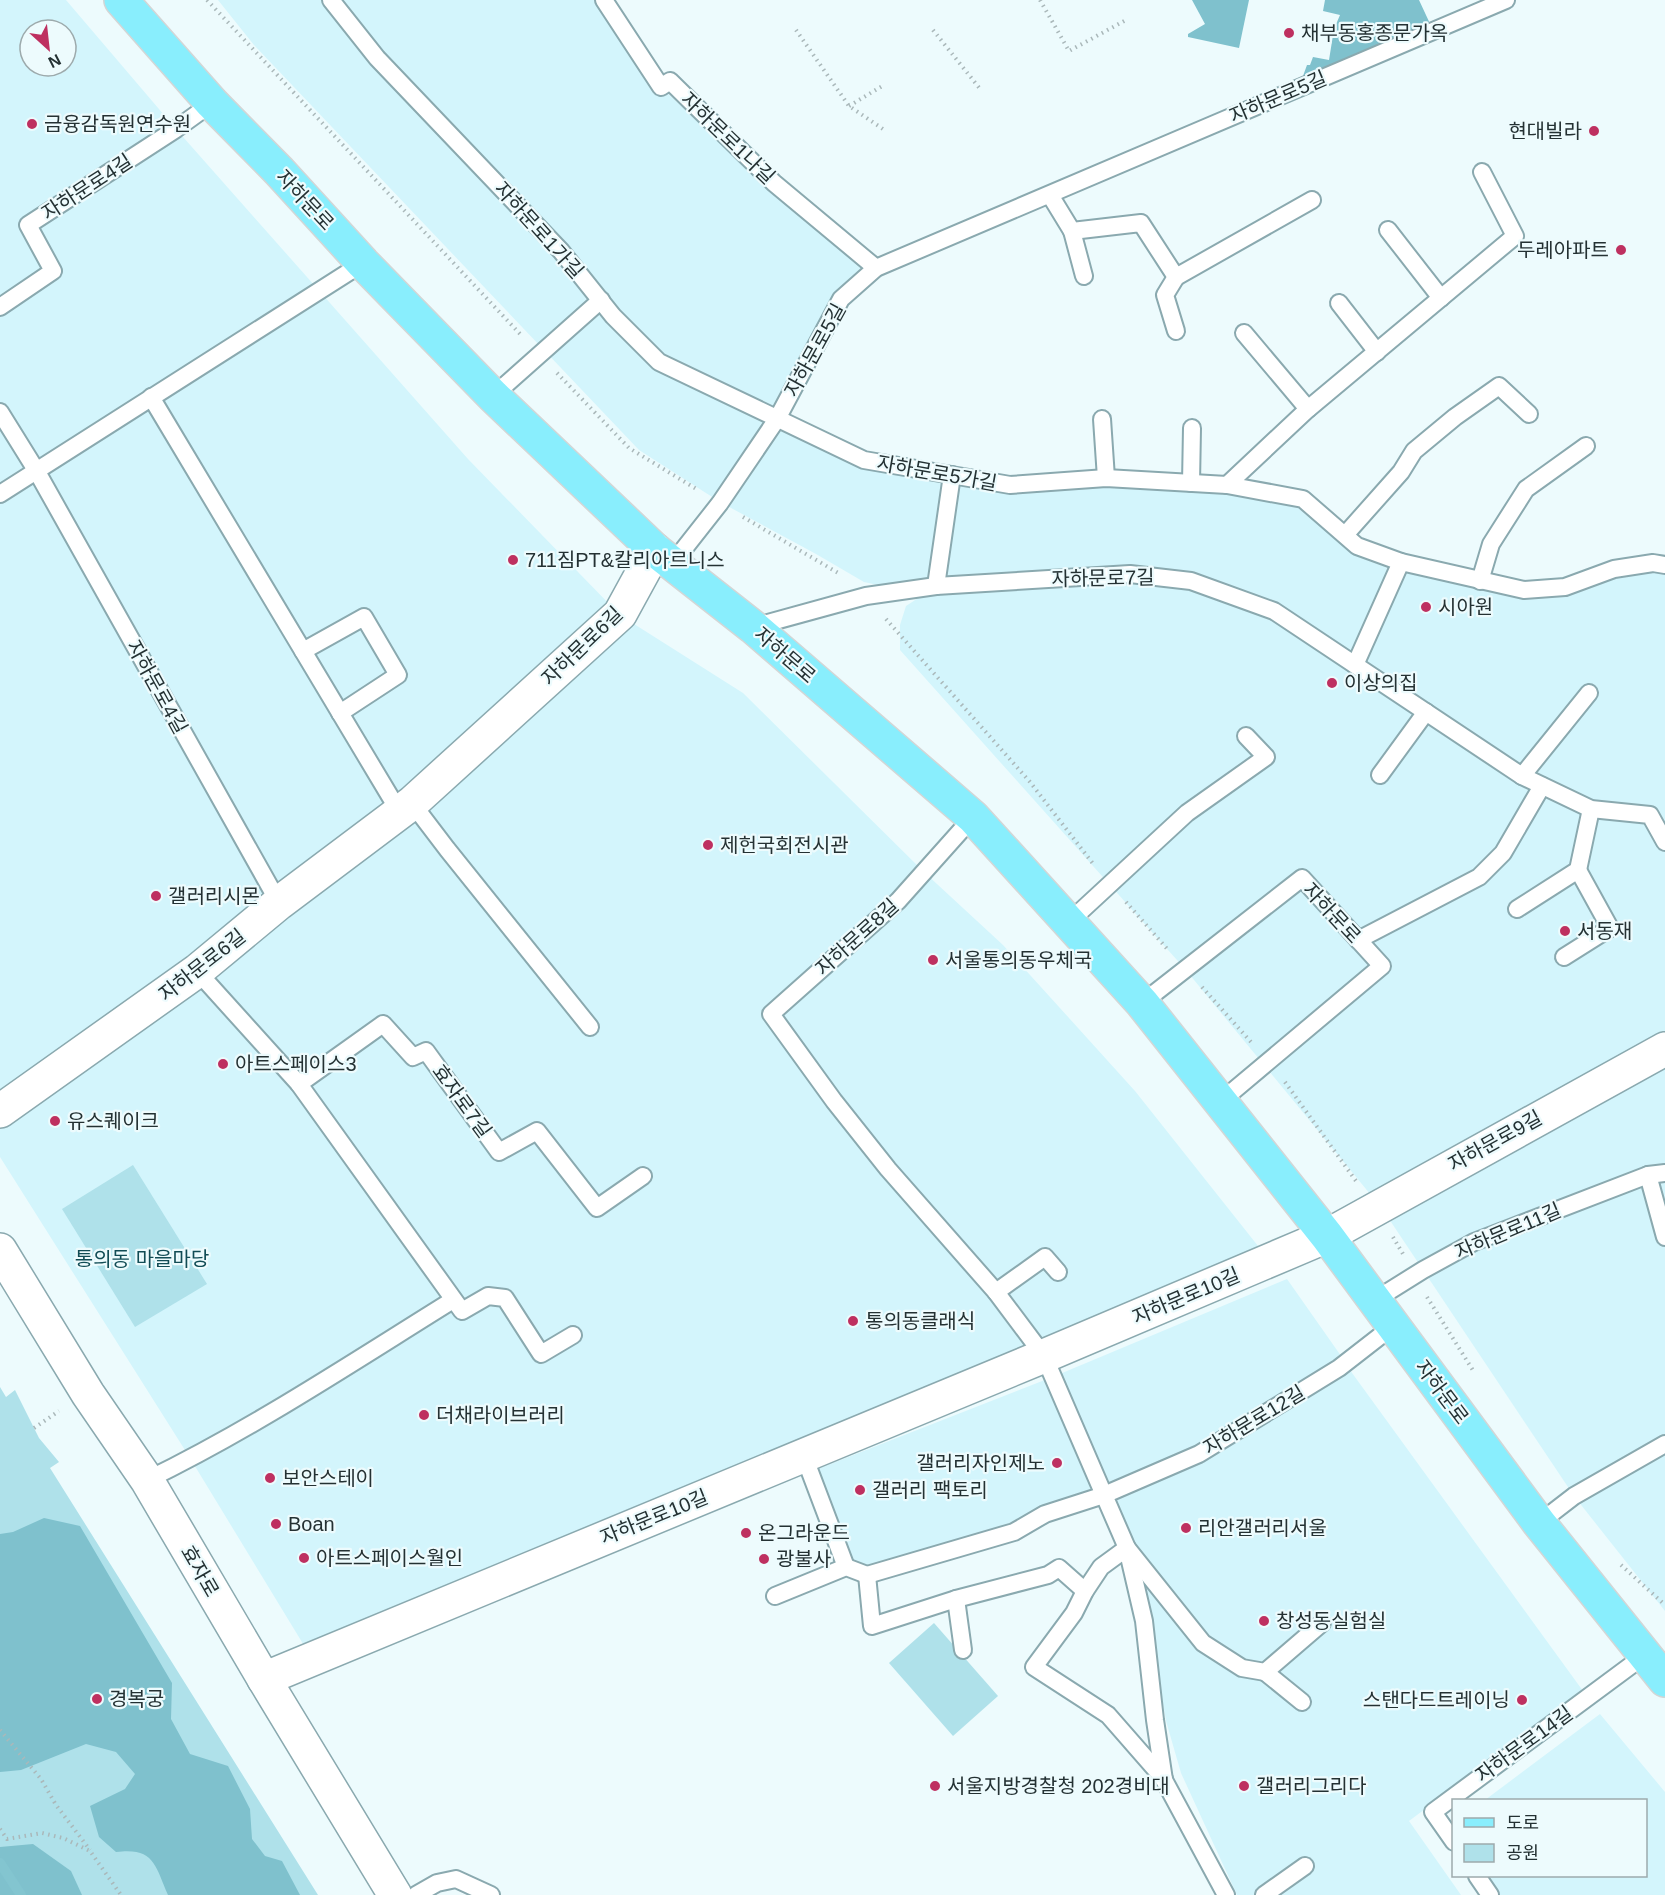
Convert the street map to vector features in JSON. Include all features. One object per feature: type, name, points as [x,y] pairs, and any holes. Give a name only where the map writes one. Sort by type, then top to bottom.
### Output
[{"type":"main road","name":"자하문로","points":[[121,0],[212,103],[279,171],[363,263],[494,396],[664,557],[753,627],[974,817],[1142,1002],[1327,1236],[1539,1523],[1655,1668]]},
{"type":"street","name":"자하문로6길","points":[[0,1111],[197,971],[279,903],[406,808],[620,614],[664,557]]},
{"type":"street","name":"자하문로9길","points":[[1327,1236],[1665,1048]]},
{"type":"street","name":"자하문로10길","points":[[264,1679],[1044,1356],[1327,1236]]},
{"type":"street","name":"효자로","points":[[0,1250],[88,1394],[147,1480],[394,1895]]},
{"type":"lane","name":"자하문로1가길","points":[[331,0],[377,58],[561,251],[613,316],[659,362],[777,419]]},
{"type":"lane","name":"자하문로1나길","points":[[604,0],[661,87],[670,81],[774,183],[876,268]]},
{"type":"lane","name":"자하문로5길","points":[[664,557],[720,503],[777,419],[841,299],[876,268],[1506,0]]},
{"type":"lane","name":"자하문로4길","points":[[0,307],[53,271],[28,225],[212,103]]},
{"type":"lane","points":[[1227,485],[1308,409],[1515,236],[1482,172]]},
{"type":"lane","points":[[1050,195],[1072,231],[1084,276]]},
{"type":"lane","points":[[1176,331],[1165,295],[1176,277],[1312,200]]},
{"type":"lane","points":[[1072,231],[1141,223],[1176,277]]},
{"type":"lane","points":[[1388,230],[1441,298]]},
{"type":"lane","points":[[0,494],[363,263]]},
{"type":"lane","points":[[494,396],[601,300]]},
{"type":"lane","points":[[1339,303],[1377,352]]},
{"type":"lane","points":[[1244,333],[1308,409]]},
{"type":"lane","points":[[1345,535],[1401,471],[1414,451],[1499,386],[1528,414]]},
{"type":"lane","points":[[151,397],[340,713],[406,808],[447,849],[590,1027]]},
{"type":"lane","name":"자하문로4길","points":[[0,412],[36,470],[279,903]]},
{"type":"lane","name":"자하문로5가길","points":[[777,419],[864,460],[1010,485],[1106,478],[1227,485],[1303,499],[1357,546],[1401,562],[1524,590],[1565,587],[1614,569],[1653,563],[1665,565]]},
{"type":"lane","points":[[1102,419],[1106,478]]},
{"type":"lane","points":[[1191,483],[1192,428]]},
{"type":"lane","points":[[1480,581],[1491,544],[1526,489],[1586,446]]},
{"type":"lane","points":[[936,586],[952,475]]},
{"type":"lane","points":[[1355,665],[1401,562]]},
{"type":"lane","name":"자하문로7길","points":[[753,627],[866,596],[936,586],[1130,574],[1191,581],[1274,611],[1522,776],[1591,809],[1650,815],[1665,843]]},
{"type":"lane","points":[[303,651],[364,617],[398,675],[340,713]]},
{"type":"lane","points":[[1522,776],[1589,693]]},
{"type":"lane","points":[[1380,775],[1426,712]]},
{"type":"lane","points":[[1069,922],[1187,813],[1266,757],[1246,736]]},
{"type":"lane","points":[[1358,940],[1479,877],[1503,853],[1542,786]]},
{"type":"lane","points":[[1564,957],[1610,928],[1578,870],[1591,809]]},
{"type":"lane","name":"자하문로8길","points":[[974,817],[898,901],[771,1014],[888,1169],[996,1292]]},
{"type":"lane","points":[[1517,909],[1578,870]]},
{"type":"lane","name":"자하문로","points":[[1142,1002],[1302,878],[1382,966],[1220,1102]]},
{"type":"lane","points":[[197,971],[299,1084],[462,1311],[488,1296],[504,1298],[541,1354],[573,1335]]},
{"type":"lane","name":"효자로7길","points":[[299,1084],[383,1024],[413,1057],[426,1051],[500,1152],[537,1131],[597,1208],[643,1176]]},
{"type":"lane","name":"자하문로11길","points":[[1375,1299],[1474,1242],[1648,1175],[1665,1173]]},
{"type":"lane","points":[[1648,1175],[1665,1237]]},
{"type":"lane","points":[[1058,1272],[1045,1257],[996,1292],[1044,1356],[1127,1548],[1144,1621],[1164,1780]]},
{"type":"lane","points":[[147,1480],[182,1464],[285,1405],[453,1300]]},
{"type":"lane","name":"자하문로12길","points":[[867,1575],[1014,1533],[1045,1514],[1104,1495],[1199,1454],[1339,1368],[1393,1326]]},
{"type":"lane","points":[[1539,1523],[1574,1496],[1665,1444]]},
{"type":"lane","points":[[804,1456],[846,1567]]},
{"type":"lane","points":[[1127,1548],[1101,1567],[1085,1591],[1074,1614],[1034,1667],[1108,1715],[1164,1780],[1226,1895]]},
{"type":"lane","points":[[1127,1548],[1203,1643],[1242,1668],[1265,1672],[1302,1702]]},
{"type":"lane","points":[[775,1596],[846,1567],[867,1575],[872,1626],[956,1599],[1048,1575],[1059,1568],[1085,1591]]},
{"type":"lane","points":[[956,1599],[963,1650]]},
{"type":"lane","points":[[1265,1672],[1322,1623]]},
{"type":"lane","name":"자하문로14길","points":[[1452,1799],[1655,1668]]},
{"type":"lane","name":"자하문로14길","points":[[1452,1799],[1432,1812],[1452,1839]]},
{"type":"lane","points":[[1264,1895],[1305,1866]]},
{"type":"lane","points":[[1478,1877],[1490,1895]]},
{"type":"lane","points":[[416,1895],[437,1883],[456,1879],[491,1895]]},
{"type":"path","points":[[207,0],[629,448],[855,584],[1030,782]]},
{"type":"path","points":[[1040,0],[1069,51],[1126,20]]},
{"type":"path","points":[[796,30],[849,106],[883,129]]},
{"type":"path","points":[[933,30],[981,90]]},
{"type":"path","points":[[849,106],[884,85]]},
{"type":"path","points":[[0,1730],[41,1779],[56,1805],[121,1895]]},
{"type":"path","points":[[0,1829],[7,1839],[42,1833],[63,1838],[90,1851]]},
{"type":"shaded area","points":[[0,0],[66,0],[176,129],[468,459],[616,611],[410,800],[0,1106]]},
{"type":"shaded area","points":[[218,0],[603,0],[656,83],[869,275],[841,300],[778,420],[864,460],[1010,485],[1106,478],[1303,499],[1357,546],[1524,590],[1665,565],[1665,1043],[1375,1200],[1185,969],[900,650],[900,625],[906,606],[935,587],[906,591],[864,582],[720,502],[639,450],[254,45]]},
{"type":"shaded area","points":[[1192,0],[1249,0],[1239,48],[1188,37],[1188,34],[1205,24]]},
{"type":"shaded area","points":[[1325,0],[1419,0],[1432,28],[1299,87],[1307,65],[1310,65],[1313,57],[1329,60],[1334,29],[1340,15],[1323,11]]},
{"type":"shaded area","points":[[623,617],[743,693],[924,872],[1003,945],[1135,1091],[1262,1251],[308,1652],[190,1458],[0,1157],[0,1117],[200,972]]},
{"type":"shaded area","points":[[1665,1053],[1665,1611],[1574,1496],[1383,1210]]},
{"type":"shaded area","points":[[1287,1279],[1346,1363],[1199,1454],[1104,1495],[867,1575],[846,1567],[810,1472],[1055,1376]]},
{"type":"shaded area","points":[[1347,1366],[1583,1691],[1409,1821],[1461,1895],[1237,1895],[1181,1773],[1166,1721],[1148,1619],[1107,1497]]},
{"type":"shaded area","name":"경복궁","points":[[44,1518],[80,1526],[172,1683],[171,1719],[190,1754],[228,1766],[250,1809],[252,1839],[265,1856],[282,1861],[300,1895],[168,1895],[156,1867],[146,1855],[129,1851],[116,1852],[99,1837],[90,1806],[125,1789],[135,1774],[116,1752],[86,1744],[21,1770],[0,1772],[0,1534],[13,1532]]},
{"type":"shaded area","points":[[1600,1714],[1665,1792],[1665,1895],[1498,1895],[1487,1877],[1647,1877],[1647,1799],[1486,1799]]},
{"type":"shaded area","points":[[33,1844],[71,1871],[82,1895],[0,1895],[0,1847]]},
{"type":"green space","name":"통의동 마을마당","points":[[133,1165],[207,1284],[135,1327],[62,1209]]},
{"type":"green space","name":"경복궁","points":[[0,1387],[6,1397],[15,1390],[39,1438],[59,1462],[50,1468],[318,1895],[0,1895]]},
{"type":"green space","points":[[934,1623],[998,1696],[953,1736],[889,1663]]},
{"type":"waterway","points":[[0,1863],[21,1895]]},
{"type":"place","name":"채부동홍종문가옥","points":[[1289,33]]},
{"type":"place","name":"금융감독원연수원","points":[[32,124]]},
{"type":"place","name":"현대빌라","points":[[1594,131]]},
{"type":"place","name":"두레아파트","points":[[1621,250]]},
{"type":"place","name":"711짐PT&칼리아르니스","points":[[513,560]]},
{"type":"place","name":"시아원","points":[[1426,607]]},
{"type":"place","name":"이상의집","points":[[1332,683]]},
{"type":"place","name":"제헌국회전시관","points":[[708,845]]},
{"type":"place","name":"갤러리시몬","points":[[156,896]]},
{"type":"place","name":"서동재","points":[[1565,931]]},
{"type":"place","name":"서울통의동우체국","points":[[933,960]]},
{"type":"place","name":"아트스페이스3","points":[[223,1064]]},
{"type":"place","name":"유스퀘이크","points":[[55,1121]]},
{"type":"place","name":"통의동클래식","points":[[853,1321]]},
{"type":"place","name":"더채라이브러리","points":[[424,1415]]},
{"type":"place","name":"갤러리자인제노","points":[[1057,1463]]},
{"type":"place","name":"보안스테이","points":[[270,1478]]},
{"type":"place","name":"갤러리 팩토리","points":[[860,1490]]},
{"type":"place","name":"Boan","points":[[276,1524]]},
{"type":"place","name":"리안갤러리서울","points":[[1186,1528]]},
{"type":"place","name":"온그라운드","points":[[746,1533]]},
{"type":"place","name":"아트스페이스월인","points":[[304,1558]]},
{"type":"place","name":"광불사","points":[[764,1559]]},
{"type":"place","name":"창성동실험실","points":[[1264,1621]]},
{"type":"place","name":"경복궁","points":[[97,1699]]},
{"type":"place","name":"스탠다드트레이닝","points":[[1522,1700]]},
{"type":"place","name":"서울지방경찰청 202경비대","points":[[935,1786]]},
{"type":"place","name":"갤러리그리다","points":[[1244,1786]]}]
